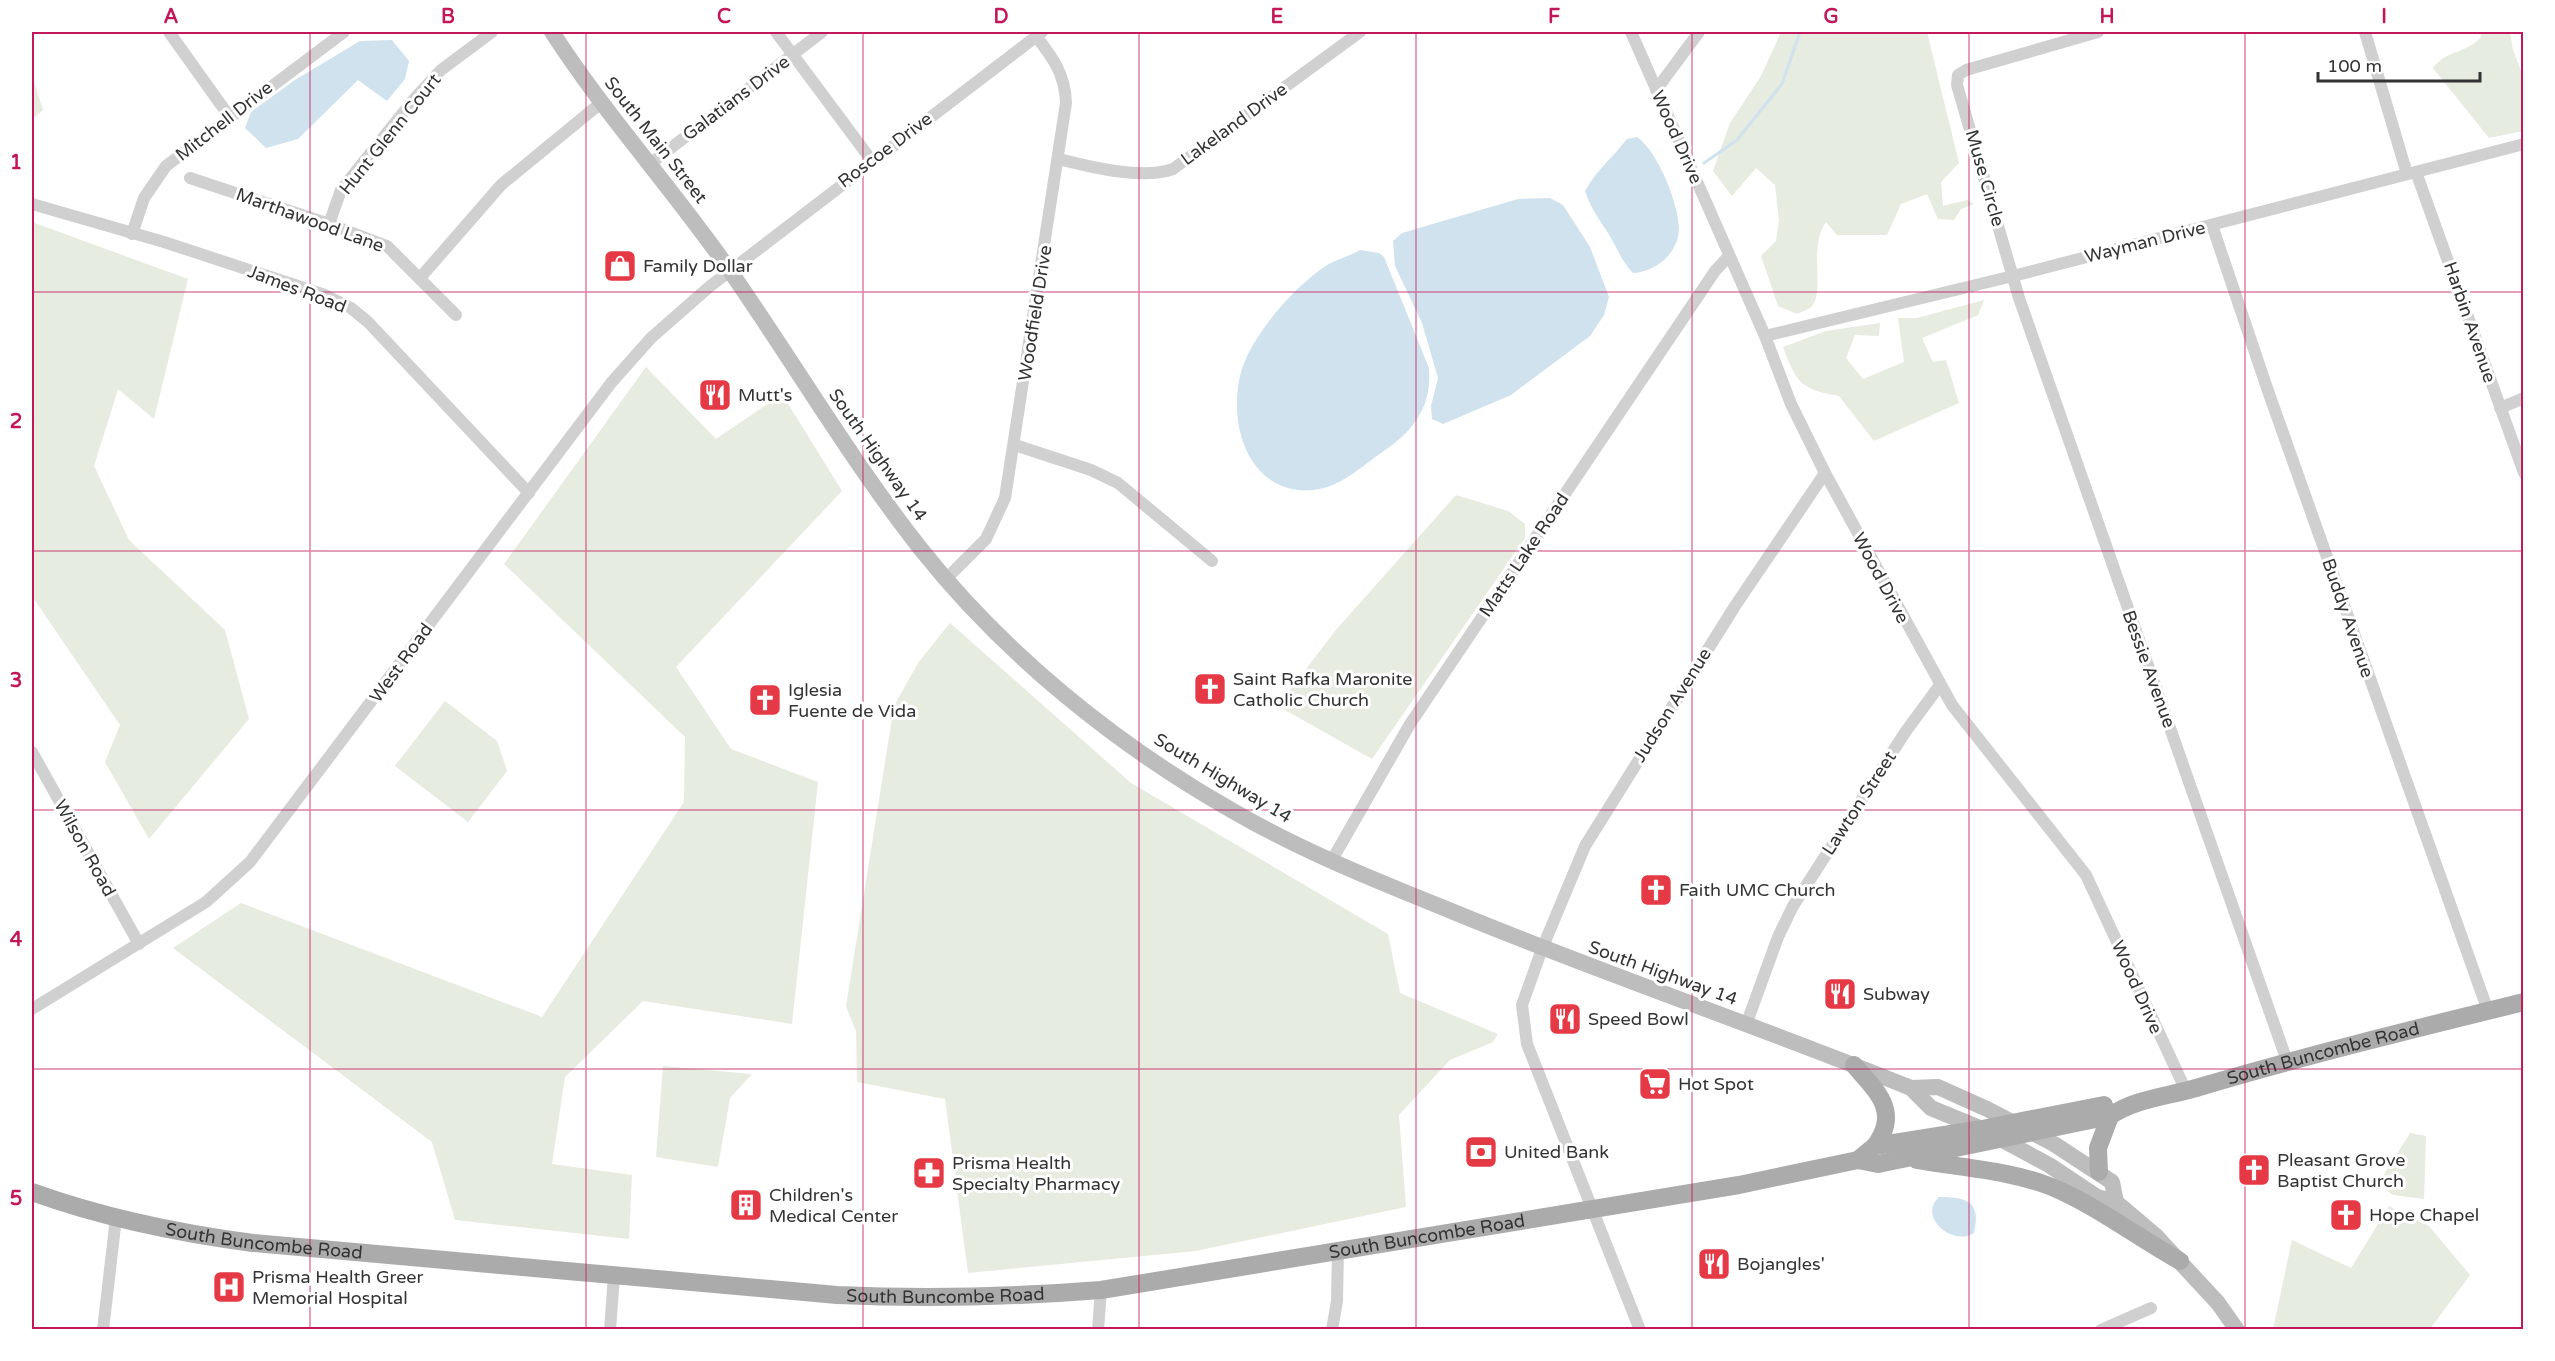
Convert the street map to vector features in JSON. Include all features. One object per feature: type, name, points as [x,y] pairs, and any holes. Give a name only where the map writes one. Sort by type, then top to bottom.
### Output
[{"type":"main road","name":"South Main Street","points":[[552,32],[730,271]]},
{"type":"main road","name":"South Highway 14","points":[[730,271],[845,445],[920,548],[947,578],[957,593],[1042,675],[1135,749],[1233,812],[1332,860],[1542,949],[1911,1088],[1931,1108],[2000,1138],[2049,1165],[2097,1197],[2116,1202],[2156,1235],[2218,1303],[2237,1329]]},
{"type":"main road","name":"South Buncombe Road","points":[[32,1192],[116,1218],[253,1243],[837,1296],[916,1298],[1018,1296],[1101,1290],[1739,1185],[1858,1160],[1878,1164],[2033,1132],[2117,1111],[2287,1061],[2523,1002]]},
{"type":"main road","points":[[1854,1065],[1879,1095],[1885,1108],[1885,1129],[1875,1146]]},
{"type":"main road","name":"South Highway 14","points":[[1911,1088],[1938,1087],[2033,1132],[2112,1182],[2116,1202]]},
{"type":"main road","name":"South Buncombe Road","points":[[1858,1160],[1875,1146],[1982,1129],[2110,1104],[2117,1111]]},
{"type":"main road","points":[[2099,1172],[2098,1148],[2117,1111]]},
{"type":"main road","points":[[1906,1158],[1984,1169],[2050,1186],[2075,1197],[2180,1261]]},
{"type":"street","points":[[169,32],[229,116]]},
{"type":"street","name":"Mitchell Drive","points":[[132,234],[144,198],[159,173],[229,116],[344,32]]},
{"type":"street","name":"Hunt Glenn Court","points":[[329,224],[341,190],[415,98],[441,70],[492,32]]},
{"type":"street","points":[[776,32],[872,160]]},
{"type":"street","name":"Galatians Drive","points":[[650,164],[822,32]]},
{"type":"street","name":"Lakeland Drive","points":[[1059,159],[1142,173],[1173,169],[1360,32]]},
{"type":"street","name":"Wood Drive","points":[[1631,32],[1765,336],[1791,404],[1825,473],[1940,685],[1970,731],[2086,875],[2186,1091]]},
{"type":"street","points":[[1656,90],[1699,32]]},
{"type":"street","name":"Muse Circle","points":[[2013,276],[1957,79],[1966,70],[2098,32]]},
{"type":"street","name":"Harbin Avenue","points":[[2365,32],[2411,173],[2523,473]]},
{"type":"street","name":"Woodfield Drive","points":[[947,578],[977,551],[995,525],[1005,498],[1015,446],[1066,103],[1065,87],[1054,59],[1039,34]]},
{"type":"street","name":"Roscoe Drive","points":[[730,271],[1039,34]]},
{"type":"street","points":[[420,278],[501,185],[602,102]]},
{"type":"street","name":"Wayman Drive","points":[[1765,336],[2013,276],[2523,144]]},
{"type":"street","name":"Marthawood Lane","points":[[190,178],[329,224],[387,246],[456,315]]},
{"type":"street","name":"James Road","points":[[32,204],[325,296],[351,308],[368,322],[529,493]]},
{"type":"street","name":"Buddy Avenue","points":[[2212,225],[2267,388],[2488,1011]]},
{"type":"street","name":"Matts Lake Road","points":[[1332,860],[1410,724],[1715,271],[1729,256]]},
{"type":"street","name":"West Road","points":[[32,1009],[206,902],[250,862],[634,355],[660,329],[730,271]]},
{"type":"street","name":"Bessie Avenue","points":[[2013,276],[2287,1061]]},
{"type":"street","points":[[2500,408],[2523,398]]},
{"type":"street","points":[[1015,446],[1091,470],[1118,483],[1212,561]]},
{"type":"street","name":"Judson Avenue","points":[[1640,1329],[1527,1044],[1522,1005],[1574,871],[1597,824],[1735,606],[1825,473]]},
{"type":"street","name":"Lawton Street","points":[[1746,1025],[1778,936],[1793,906],[1906,731],[1940,685]]},
{"type":"street","name":"Wilson Road","points":[[32,752],[139,944]]},
{"type":"street","points":[[103,1329],[116,1218]]},
{"type":"street","points":[[1332,1329],[1338,1292],[1338,1250]]},
{"type":"street","points":[[610,1329],[614,1276]]},
{"type":"street","points":[[1098,1329],[1101,1290]]},
{"type":"street","points":[[2102,1329],[2151,1308]]},
{"type":"shaded area","points":[[1781,32],[1927,32],[1959,163],[1941,182],[1943,206],[1967,200],[1974,204],[1961,209],[1954,220],[1938,219],[1927,194],[1901,204],[1887,235],[1837,235],[1826,222],[1818,245],[1818,281],[1815,301],[1810,308],[1797,314],[1778,306],[1761,256],[1776,241],[1779,220],[1775,185],[1756,168],[1732,196],[1713,171],[1730,123],[1761,76]]},
{"type":"shaded area","points":[[2480,32],[2510,32],[2513,50],[2523,76],[2523,131],[2489,138],[2433,68],[2444,58],[2476,42],[2481,37]]},
{"type":"shaded area","points":[[32,75],[43,110],[32,119]]},
{"type":"shaded area","points":[[32,222],[188,279],[154,419],[118,389],[94,466],[129,540],[225,630],[249,719],[149,839],[105,762],[120,725],[32,596]]},
{"type":"shaded area","points":[[1984,300],[1978,315],[1922,338],[1933,362],[1946,360],[1959,403],[1874,441],[1839,396],[1816,391],[1796,376],[1783,347],[1826,331],[1880,323],[1879,336],[1855,335],[1846,358],[1863,379],[1904,362],[1898,318],[1917,318]]},
{"type":"shaded area","points":[[646,367],[716,439],[782,394],[842,491],[676,667],[731,749],[818,782],[792,1024],[643,1001],[565,1077],[552,1164],[632,1175],[629,1239],[455,1220],[432,1142],[173,948],[241,903],[542,1017],[684,802],[685,737],[504,564]]},
{"type":"shaded area","points":[[1456,495],[1508,511],[1525,524],[1525,538],[1372,759],[1278,706],[1335,631]]},
{"type":"shaded area","points":[[950,623],[1131,783],[1388,934],[1400,993],[1498,1034],[1493,1042],[1450,1060],[1399,1115],[1406,1207],[1196,1251],[968,1273],[945,1099],[857,1082],[856,1031],[846,1006],[894,706],[918,663]]},
{"type":"shaded area","points":[[445,701],[497,741],[507,771],[468,822],[395,766]]},
{"type":"shaded area","points":[[663,1066],[752,1074],[730,1098],[718,1167],[656,1157]]},
{"type":"shaded area","points":[[2410,1133],[2426,1136],[2424,1199],[2393,1195],[2378,1184]]},
{"type":"shaded area","points":[[2389,1206],[2429,1226],[2470,1275],[2430,1329],[2273,1329],[2292,1240],[2351,1268]]},
{"type":"water","points":[[392,40],[409,61],[405,79],[387,101],[358,80],[298,139],[266,148],[245,128],[251,112],[295,80],[360,41]]},
{"type":"water","points":[[1637,137],[1652,153],[1666,178],[1675,206],[1679,229],[1678,238],[1670,254],[1664,260],[1649,269],[1633,273],[1622,259],[1595,213],[1585,191],[1627,139]]},
{"type":"water","points":[[1550,198],[1563,205],[1590,247],[1609,297],[1604,315],[1590,336],[1511,395],[1443,424],[1432,419],[1431,406],[1438,378],[1422,323],[1395,266],[1393,241],[1402,233],[1518,199]]},
{"type":"water","points":[[1360,250],[1379,253],[1384,257],[1429,368],[1424,407],[1418,418],[1402,436],[1350,476],[1333,485],[1314,490],[1289,488],[1269,479],[1254,463],[1244,444],[1238,421],[1237,397],[1241,373],[1256,340],[1293,293],[1327,265]]},
{"type":"water","points":[[1939,1197],[1958,1198],[1970,1203],[1976,1214],[1974,1233],[1957,1236],[1940,1228],[1932,1213],[1933,1205]]},
{"type":"waterway","points":[[1704,163],[1737,140],[1782,84],[1800,32]]},
{"type":"place","name":"Family Dollar","points":[[620,266]]},
{"type":"place","name":"Mutt's","points":[[715,395]]},
{"type":"place","name":"Saint Rafka Maronite Catholic Church","points":[[1210,689]]},
{"type":"place","name":"Iglesia Fuente de Vida","points":[[765,700]]},
{"type":"place","name":"Faith UMC Church","points":[[1656,890]]},
{"type":"place","name":"Subway","points":[[1840,994]]},
{"type":"place","name":"Speed Bowl","points":[[1565,1019]]},
{"type":"place","name":"Hot Spot","points":[[1655,1084]]},
{"type":"place","name":"United Bank","points":[[1481,1152]]},
{"type":"place","name":"Pleasant Grove Baptist Church","points":[[2254,1170]]},
{"type":"place","name":"Prisma Health Specialty Pharmacy","points":[[929,1173]]},
{"type":"place","name":"Children's Medical Center","points":[[746,1205]]},
{"type":"place","name":"Hope Chapel","points":[[2346,1215]]},
{"type":"place","name":"Bojangles'","points":[[1714,1264]]},
{"type":"place","name":"Prisma Health Greer Memorial Hospital","points":[[229,1287]]}]
